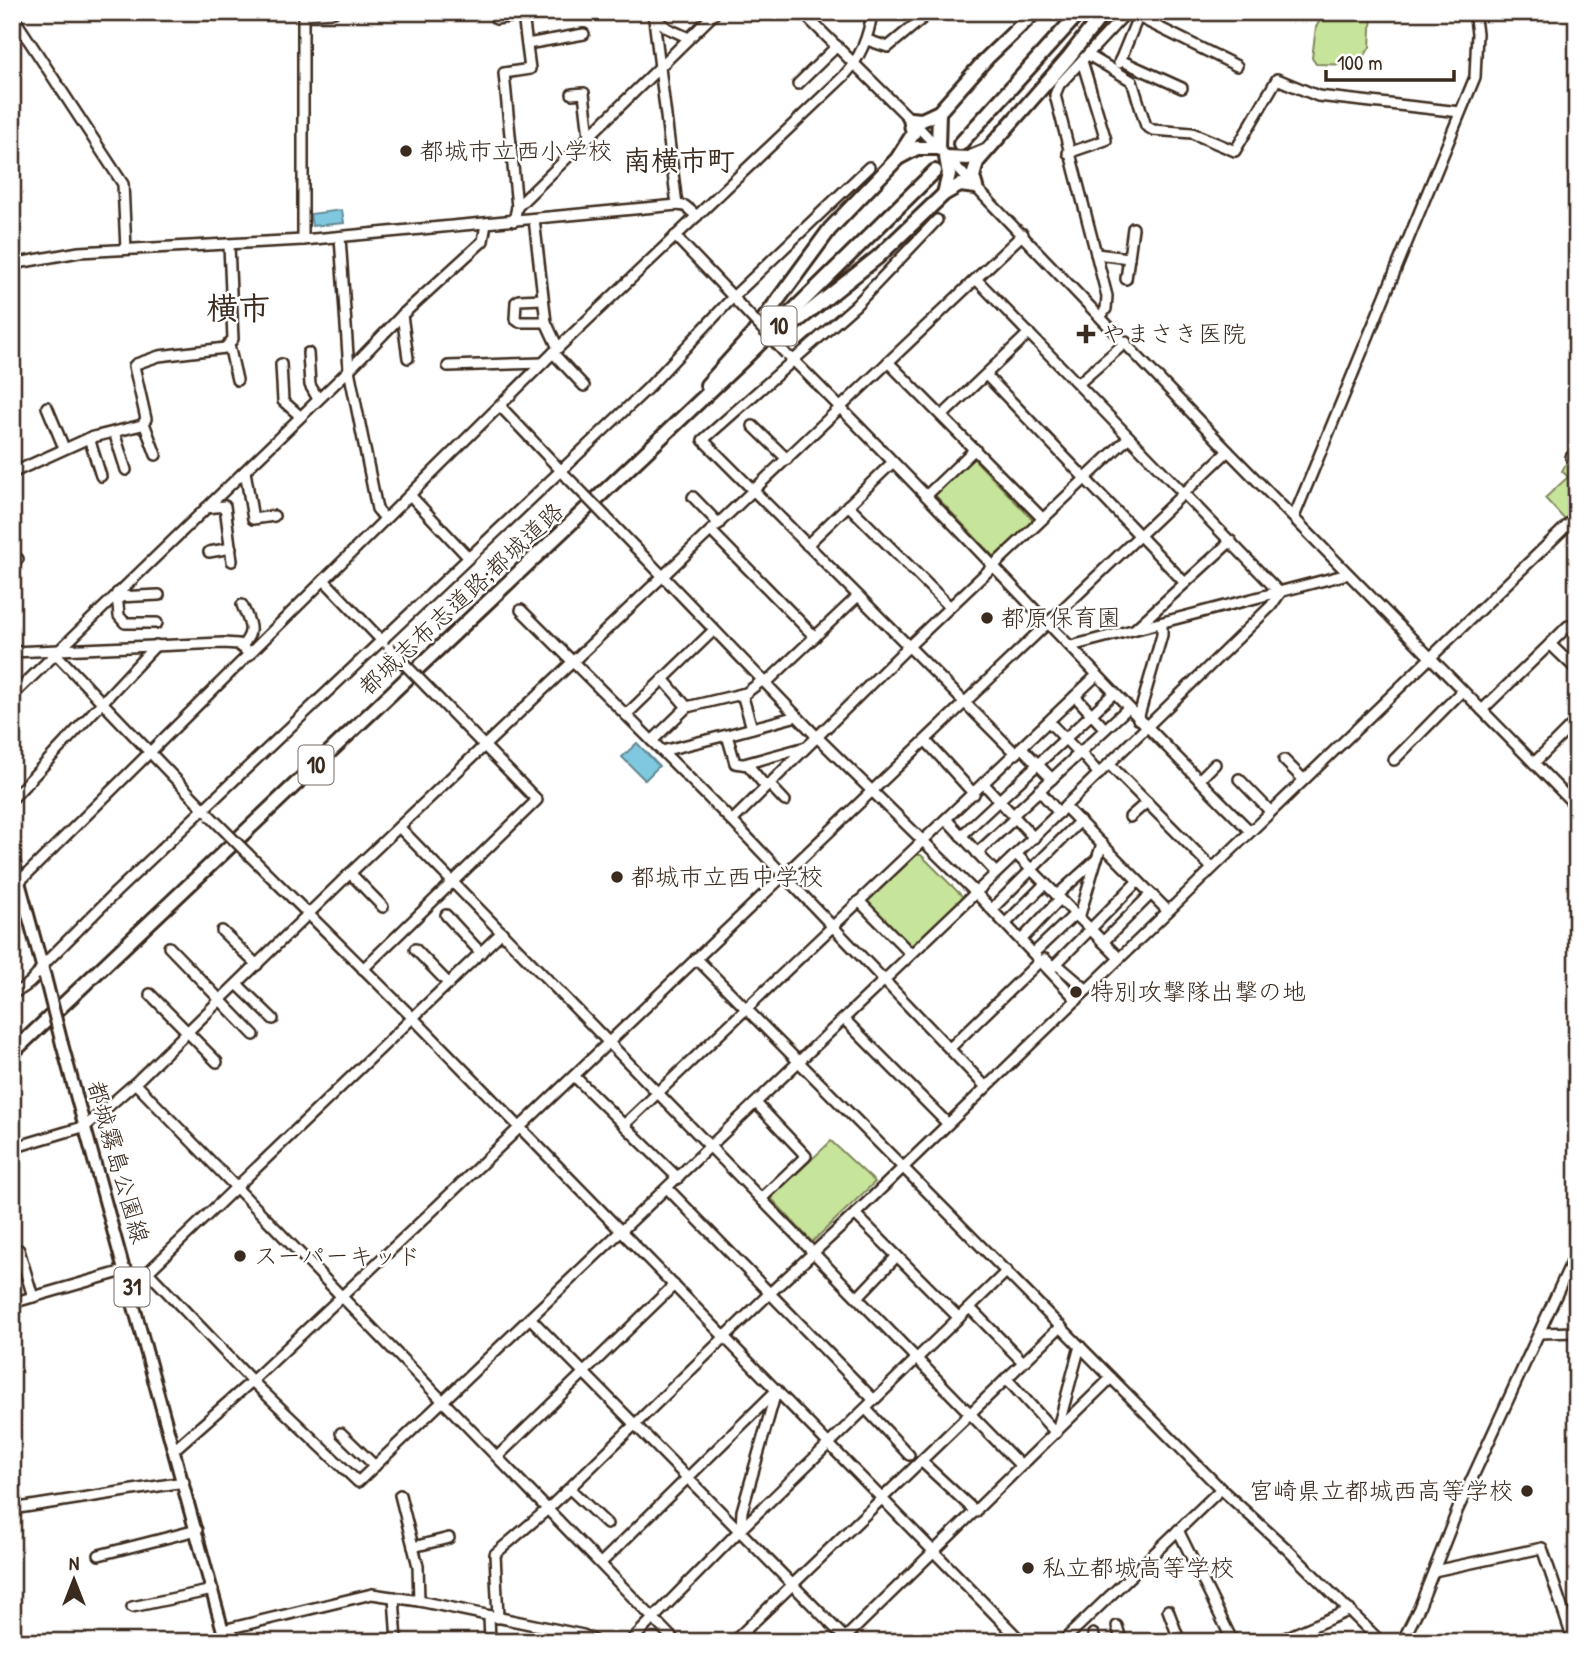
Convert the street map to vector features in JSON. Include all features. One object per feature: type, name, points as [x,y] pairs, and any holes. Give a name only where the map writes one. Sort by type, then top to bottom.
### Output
[{"type":"highway","points":[[620,477],[752,335],[830,229],[897,159],[913,134],[910,119],[922,120],[939,112],[987,58],[1035,12]]},
{"type":"highway","points":[[960,144],[1080,12]]},
{"type":"highway","points":[[620,477],[782,333],[878,257],[944,194],[960,185],[976,187],[974,169],[985,151],[1059,69],[1104,12]]},
{"type":"highway","points":[[939,112],[942,153],[949,174],[944,194]]},
{"type":"highway","points":[[897,159],[917,148],[968,158],[985,151]]},
{"type":"highway","name":"都城志布志道路;都城道路","points":[[12,1053],[620,477],[935,171]]},
{"type":"main road","name":"都城霧島公園線","points":[[12,856],[62,1044],[132,1287],[226,1642]]},
{"type":"street","points":[[303,240],[303,13],[334,12]]},
{"type":"street","points":[[496,19],[541,12]]},
{"type":"street","points":[[517,207],[716,12]]},
{"type":"street","points":[[802,12],[1023,234],[1228,451],[1577,807]]},
{"type":"street","points":[[19,882],[555,351],[855,64],[867,40],[872,12]]},
{"type":"street","points":[[867,40],[888,47],[930,12]]},
{"type":"street","points":[[1294,517],[1475,77],[1477,60],[1474,12]]},
{"type":"street","points":[[1115,71],[1133,14]]},
{"type":"street","points":[[1101,316],[1106,309],[1107,296],[1055,95],[1059,85],[1085,57],[1133,14]]},
{"type":"street","points":[[1133,14],[1237,66]]},
{"type":"street","points":[[12,15],[123,184],[126,249]]},
{"type":"street","points":[[514,221],[517,207],[504,74],[530,69],[523,15]]},
{"type":"street","points":[[651,15],[689,38]]},
{"type":"street","points":[[651,15],[677,205]]},
{"type":"street","points":[[527,44],[584,34]]},
{"type":"street","points":[[798,84],[837,46]]},
{"type":"street","points":[[1085,57],[1132,81],[1146,126],[1153,130],[1192,134],[1235,151],[1277,79],[1318,96],[1460,112]]},
{"type":"street","points":[[1068,153],[1106,140],[1085,57]]},
{"type":"street","points":[[1120,60],[1182,88]]},
{"type":"street","points":[[572,94],[584,93],[589,136]]},
{"type":"street","points":[[12,993],[19,991],[43,972],[380,640],[647,389],[869,167]]},
{"type":"street","points":[[12,264],[55,254],[303,240],[677,205],[685,206],[697,216]]},
{"type":"street","points":[[534,219],[546,322],[555,351],[584,386]]},
{"type":"street","points":[[937,220],[856,306],[790,357],[703,440],[966,704],[1052,779]]},
{"type":"street","points":[[12,696],[349,370],[402,315],[483,241],[486,224]]},
{"type":"street","points":[[1126,279],[1133,228]]},
{"type":"street","points":[[12,1148],[86,1126],[135,1083],[350,873],[1023,234]]},
{"type":"street","points":[[675,236],[1050,623],[1145,727],[1250,830]]},
{"type":"street","points":[[340,237],[349,370],[377,509],[385,519]]},
{"type":"street","points":[[229,245],[233,339],[229,345],[237,380]]},
{"type":"street","points":[[1096,254],[1129,258]]},
{"type":"street","points":[[977,280],[1280,593]]},
{"type":"street","points":[[542,299],[516,302],[515,319],[519,323],[546,322]]},
{"type":"street","points":[[402,315],[408,359]]},
{"type":"street","points":[[942,416],[1029,333]]},
{"type":"street","points":[[1079,383],[1126,342]]},
{"type":"street","points":[[156,455],[144,423],[146,419],[136,384],[136,364],[159,356],[229,345]]},
{"type":"street","points":[[308,353],[310,385],[318,399]]},
{"type":"street","points":[[448,366],[466,360],[543,363]]},
{"type":"street","points":[[888,362],[1042,518]]},
{"type":"street","points":[[281,364],[283,401],[300,416]]},
{"type":"street","points":[[986,375],[1185,583]]},
{"type":"street","points":[[500,406],[818,738],[979,894],[1077,1000]]},
{"type":"street","points":[[47,407],[64,448]]},
{"type":"street","points":[[12,473],[89,438],[144,423]]},
{"type":"street","points":[[753,426],[787,459]]},
{"type":"street","points":[[114,432],[127,470]]},
{"type":"street","points":[[732,821],[992,565],[1129,437]]},
{"type":"street","points":[[89,438],[101,476]]},
{"type":"street","points":[[926,496],[975,449]]},
{"type":"street","points":[[175,1449],[252,1381],[784,877],[1228,451]]},
{"type":"street","points":[[807,545],[893,462]]},
{"type":"street","points":[[245,471],[253,519],[274,516]]},
{"type":"street","points":[[410,495],[468,557]]},
{"type":"street","points":[[693,497],[715,528],[815,637]]},
{"type":"street","points":[[848,505],[950,607]]},
{"type":"street","points":[[206,508],[225,506],[232,561]]},
{"type":"street","points":[[490,1642],[494,1617],[495,1554],[570,1489],[637,1425],[813,1251],[904,1167],[1577,516]]},
{"type":"street","points":[[1135,629],[1231,541]]},
{"type":"street","points":[[209,551],[231,548]]},
{"type":"street","points":[[1071,646],[1348,574]]},
{"type":"street","points":[[324,580],[537,800],[363,969]]},
{"type":"street","points":[[148,1272],[252,1381],[358,1482],[911,954],[979,894],[996,873],[1271,606],[1280,593]]},
{"type":"street","points":[[117,595],[159,596]]},
{"type":"street","points":[[117,595],[119,616],[125,622],[157,622]]},
{"type":"street","points":[[652,741],[687,707],[742,694],[765,682],[858,596]]},
{"type":"street","points":[[241,647],[252,636],[253,629],[242,605]]},
{"type":"street","points":[[521,610],[732,821],[985,1086]]},
{"type":"street","points":[[1138,719],[1162,635],[1162,623]]},
{"type":"street","points":[[1482,710],[1567,626],[1577,636]]},
{"type":"street","points":[[626,715],[714,630]]},
{"type":"street","points":[[12,652],[223,643],[241,647],[250,654]]},
{"type":"street","points":[[1550,644],[1577,670]]},
{"type":"street","points":[[12,799],[103,705],[156,645]]},
{"type":"street","points":[[58,652],[103,705],[207,813],[413,1018],[1022,1642]]},
{"type":"street","points":[[624,1125],[1097,675]]},
{"type":"street","points":[[663,679],[687,707]]},
{"type":"street","points":[[1394,760],[1462,691]]},
{"type":"street","points":[[961,836],[1114,693]]},
{"type":"street","points":[[742,694],[752,728]]},
{"type":"street","points":[[1075,696],[1105,729]]},
{"type":"street","points":[[977,853],[1039,790],[1128,708]]},
{"type":"street","points":[[662,751],[797,716]]},
{"type":"street","points":[[1534,763],[1577,720]]},
{"type":"street","points":[[1049,722],[1099,774]]},
{"type":"street","points":[[727,735],[736,763],[748,765],[785,801]]},
{"type":"street","points":[[926,741],[974,794]]},
{"type":"street","points":[[744,764],[809,747]]},
{"type":"street","points":[[1284,760],[1303,779]]},
{"type":"street","points":[[1109,764],[1212,868]]},
{"type":"street","points":[[1199,780],[1215,764]]},
{"type":"street","points":[[1239,779],[1270,811]]},
{"type":"street","points":[[984,784],[1034,838]]},
{"type":"street","points":[[1039,790],[1080,821],[1168,911]]},
{"type":"street","points":[[1130,817],[1147,802]]},
{"type":"street","points":[[946,819],[996,873]]},
{"type":"street","points":[[995,906],[1080,821]]},
{"type":"street","points":[[400,827],[1021,1466]]},
{"type":"street","points":[[950,1048],[1077,916],[1102,844]]},
{"type":"street","points":[[1016,854],[1119,958]]},
{"type":"street","points":[[1024,937],[1058,897],[1097,859]]},
{"type":"street","points":[[350,873],[383,907]]},
{"type":"street","points":[[1054,966],[1138,881]]},
{"type":"street","points":[[1009,921],[1045,884]]},
{"type":"street","points":[[979,894],[995,906],[1038,956],[1054,966],[1059,966],[1087,990]]},
{"type":"street","points":[[1102,942],[1151,894]]},
{"type":"street","points":[[859,901],[911,954]]},
{"type":"street","points":[[446,915],[481,953]]},
{"type":"street","points":[[222,931],[257,965]]},
{"type":"street","points":[[132,1287],[502,932]]},
{"type":"street","points":[[169,947],[254,1035]]},
{"type":"street","points":[[415,949],[449,984]]},
{"type":"street","points":[[696,958],[1220,1489],[1381,1642]]},
{"type":"street","points":[[237,984],[273,1020]]},
{"type":"street","points":[[150,994],[217,1062]]},
{"type":"street","points":[[844,1019],[947,1124]]},
{"type":"street","points":[[573,1076],[678,1178]]},
{"type":"street","points":[[135,1083],[676,1642]]},
{"type":"street","points":[[756,1103],[806,1156],[762,1198]]},
{"type":"street","points":[[667,1188],[874,1400]]},
{"type":"street","points":[[855,1214],[959,1318]]},
{"type":"street","points":[[19,1250],[33,1297]]},
{"type":"street","points":[[1402,1642],[1434,1572],[1458,1509],[1577,1250]]},
{"type":"street","points":[[858,1297],[897,1256]]},
{"type":"street","points":[[12,1303],[127,1270]]},
{"type":"street","points":[[631,1642],[652,1617],[741,1529],[1007,1271]]},
{"type":"street","points":[[498,1456],[674,1285]]},
{"type":"street","points":[[970,1308],[1023,1362]]},
{"type":"street","points":[[530,1318],[687,1478],[741,1529],[843,1640],[1111,1378]]},
{"type":"street","points":[[733,1642],[1061,1326]]},
{"type":"street","points":[[1540,1333],[1577,1332]]},
{"type":"street","points":[[1056,1433],[1080,1346]]},
{"type":"street","points":[[1006,1378],[1056,1433]]},
{"type":"street","points":[[601,1563],[777,1390]]},
{"type":"street","points":[[741,1529],[742,1511],[777,1390]]},
{"type":"street","points":[[866,1409],[909,1455]]},
{"type":"street","points":[[341,1433],[374,1466]]},
{"type":"street","points":[[922,1461],[976,1512]]},
{"type":"street","points":[[12,1509],[184,1482]]},
{"type":"street","points":[[570,1489],[607,1524]]},
{"type":"street","points":[[1062,1642],[1220,1489]]},
{"type":"street","points":[[400,1495],[418,1566],[419,1601]]},
{"type":"street","points":[[99,1555],[197,1530]]},
{"type":"street","points":[[1178,1530],[1233,1642]]},
{"type":"street","points":[[413,1547],[450,1538]]},
{"type":"street","points":[[1434,1572],[1542,1548],[1572,1637],[1577,1640]]},
{"type":"street","points":[[132,1607],[213,1590]]},
{"type":"street","points":[[223,1630],[359,1595],[419,1601],[583,1635],[596,1642]]},
{"type":"street","points":[[394,1597],[397,1642]]},
{"type":"street","points":[[1168,1610],[1180,1642]]},
{"type":"street","points":[[1276,1642],[1350,1610]]},
{"type":"street","points":[[1117,1626],[1122,1642]]},
{"type":"green space","points":[[1325,12],[1372,12],[1370,47],[1359,65],[1316,64],[1312,58],[1316,27]]},
{"type":"green space","points":[[973,458],[1034,521],[995,558],[935,495]]},
{"type":"green space","points":[[1569,458],[1577,466],[1577,512],[1566,521],[1545,498],[1568,477],[1562,471]]},
{"type":"green space","points":[[914,855],[921,855],[964,898],[911,950],[864,904]]},
{"type":"green space","points":[[831,1141],[875,1182],[812,1242],[771,1198]]},
{"type":"water","points":[[342,210],[344,223],[312,226],[310,214]]},
{"type":"water","points":[[637,743],[659,766],[645,780],[622,757]]},
{"type":"place","name":"都城市立西小学校","points":[[406,151]]},
{"type":"place","name":"やまさき医院","points":[[1086,334]]},
{"type":"place","name":"都原保育園","points":[[987,618]]},
{"type":"place","name":"都城市立西中学校","points":[[617,877]]},
{"type":"place","name":"特別攻撃隊出撃の地","points":[[1076,992]]},
{"type":"place","name":"スーパーキッド","points":[[240,1256]]},
{"type":"place","name":"宮崎県立都城西高等学校","points":[[1527,1491]]},
{"type":"place","name":"私立都城高等学校","points":[[1028,1568]]},
{"type":"district","name":"南横市町","points":[[679,160]]},
{"type":"district","name":"横市","points":[[238,308]]}]
